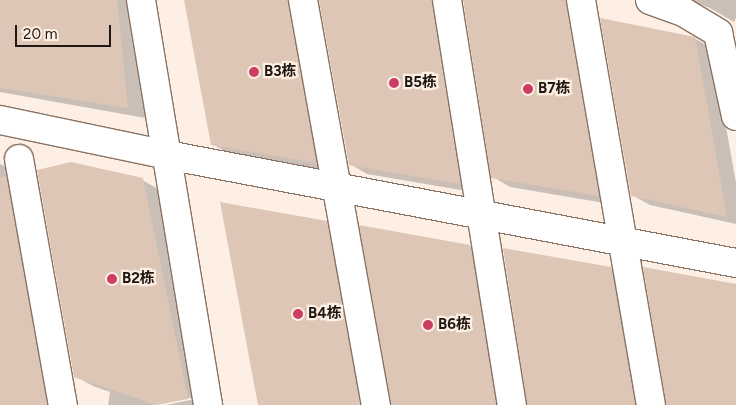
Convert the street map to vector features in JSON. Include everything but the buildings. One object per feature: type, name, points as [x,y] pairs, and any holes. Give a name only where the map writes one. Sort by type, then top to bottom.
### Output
[{"type":"street","points":[[141,0],[208,405]]},
{"type":"street","points":[[303,0],[376,405]]},
{"type":"street","points":[[446,0],[512,405]]},
{"type":"street","points":[[581,0],[651,405]]},
{"type":"street","points":[[650,0],[685,12],[718,32],[735,106]]},
{"type":"street","points":[[0,120],[337,187],[736,262]]},
{"type":"street","points":[[19,159],[63,405],[68,405]]},
{"type":"place","name":"B3栋","points":[[254,72]]},
{"type":"place","name":"B5栋","points":[[394,83]]},
{"type":"place","name":"B7栋","points":[[528,89]]},
{"type":"place","name":"B2栋","points":[[112,279]]},
{"type":"place","name":"B4栋","points":[[298,314]]},
{"type":"place","name":"B6栋","points":[[428,325]]}]
